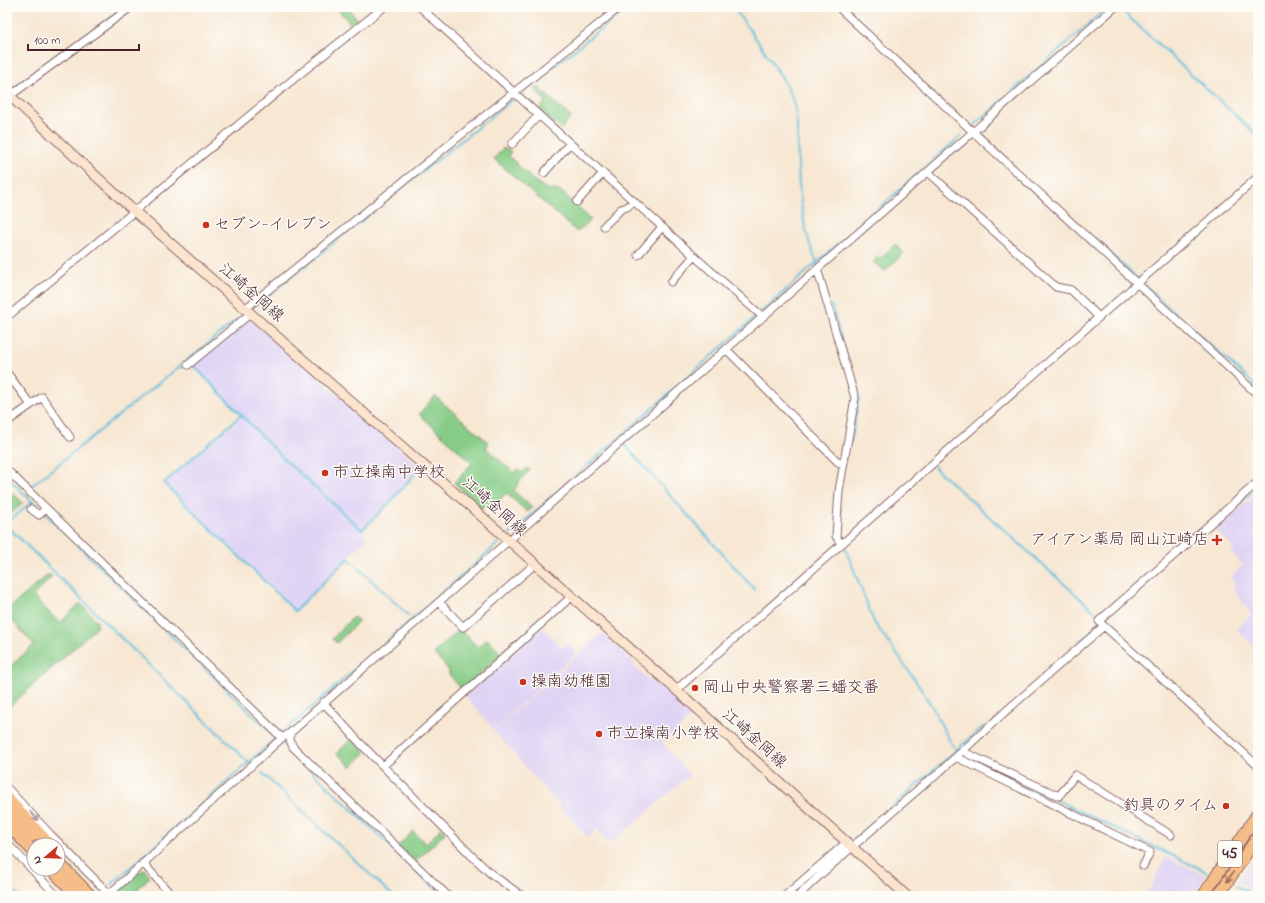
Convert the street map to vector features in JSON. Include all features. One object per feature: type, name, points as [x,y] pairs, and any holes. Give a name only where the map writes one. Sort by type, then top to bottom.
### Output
[{"type":"main road","name":"江崎金岡線","points":[[8,95],[134,210],[249,310],[907,896]]},
{"type":"main road","points":[[7,798],[43,837]]},
{"type":"main road","points":[[7,810],[33,837]]},
{"type":"main road","name":"45","points":[[1203,896],[1258,813]]},
{"type":"main road","points":[[7,826],[26,844]]},
{"type":"main road","name":"45","points":[[1218,896],[1258,836]]},
{"type":"main road","points":[[67,871],[91,896]]},
{"type":"main road","points":[[59,877],[77,896]]},
{"type":"street","points":[[8,95],[131,7]]},
{"type":"street","points":[[7,317],[134,210],[384,7]]},
{"type":"street","points":[[420,7],[761,315]]},
{"type":"street","points":[[188,365],[249,310],[517,94],[620,7]]},
{"type":"street","points":[[838,7],[1258,395]]},
{"type":"street","points":[[7,788],[109,895],[283,736],[509,541],[726,349],[761,315],[818,268],[1115,7]]},
{"type":"street","points":[[512,144],[539,115]]},
{"type":"street","points":[[544,173],[570,143]]},
{"type":"street","points":[[928,172],[1056,287],[1071,290],[1099,317]]},
{"type":"street","points":[[577,202],[603,173]]},
{"type":"street","points":[[676,690],[1258,177]]},
{"type":"street","points":[[604,226],[621,209],[627,207],[634,201]]},
{"type":"street","points":[[638,255],[662,227]]},
{"type":"street","points":[[671,282],[694,256]]},
{"type":"street","points":[[818,268],[855,393],[856,403],[839,491],[836,536],[842,543]]},
{"type":"street","points":[[726,349],[837,461],[843,465]]},
{"type":"street","points":[[7,373],[31,405]]},
{"type":"street","points":[[7,422],[42,397],[70,437]]},
{"type":"street","points":[[7,470],[27,489],[43,511],[283,736],[290,740],[293,747],[448,896]]},
{"type":"street","points":[[785,896],[959,754],[1102,622],[1258,482]]},
{"type":"street","points":[[31,509],[38,515],[43,511]]},
{"type":"street","points":[[439,602],[463,627],[535,564]]},
{"type":"street","points":[[383,766],[571,597]]},
{"type":"street","points":[[1102,622],[1258,766]]},
{"type":"street","points":[[323,702],[383,766],[472,856],[490,873],[522,896]]},
{"type":"street","points":[[959,754],[968,754],[1059,796],[1075,775],[1170,835]]},
{"type":"street","points":[[959,754],[1150,852],[1143,866]]},
{"type":"street","points":[[7,843],[57,896]]},
{"type":"street","points":[[798,896],[850,844]]},
{"type":"street","points":[[143,863],[172,896]]},
{"type":"shaded area","points":[[247,319],[252,319],[419,466],[391,499],[360,530],[367,538],[295,610],[166,483],[243,416],[193,364]]},
{"type":"shaded area","points":[[1258,492],[1258,651],[1237,629],[1251,614],[1233,589],[1236,584],[1230,578],[1243,565],[1231,552],[1234,548],[1216,530]]},
{"type":"shaded area","points":[[543,627],[562,648],[568,643],[577,653],[494,730],[465,696]]},
{"type":"shaded area","points":[[602,633],[634,662],[634,667],[651,681],[655,680],[684,706],[686,704],[696,713],[662,743],[690,775],[610,844],[597,829],[588,838],[494,731]]},
{"type":"shaded area","points":[[1258,852],[1258,889],[1256,891],[1238,882]]},
{"type":"shaded area","points":[[1166,857],[1206,876],[1193,896],[1146,896]]},
{"type":"green space","points":[[336,7],[347,7],[360,22],[343,35],[342,34],[352,26]]},
{"type":"green space","points":[[537,86],[571,117],[561,129],[539,110],[546,101],[533,89]]},
{"type":"green space","points":[[503,148],[511,151],[509,156],[533,180],[547,189],[561,191],[591,220],[577,232],[494,159]]},
{"type":"green space","points":[[895,244],[904,253],[885,271],[873,262],[878,257],[881,258]]},
{"type":"green space","points":[[435,396],[489,443],[486,448],[514,473],[518,469],[522,473],[527,468],[530,470],[519,482],[514,491],[532,508],[529,511],[526,511],[506,493],[491,509],[487,505],[482,509],[454,483],[472,463],[419,414]]},
{"type":"green space","points":[[7,491],[11,495],[13,493],[23,503],[7,517]]},
{"type":"green space","points":[[49,574],[52,577],[33,596],[60,623],[79,604],[82,605],[97,621],[97,627],[7,709],[7,669],[34,645],[7,615],[7,610]]},
{"type":"green space","points":[[353,617],[359,621],[337,643],[332,639]]},
{"type":"green space","points":[[460,629],[478,647],[487,639],[502,654],[462,690],[448,673],[450,672],[434,653]]},
{"type":"green space","points":[[353,738],[366,752],[351,767],[337,753]]},
{"type":"green space","points":[[441,828],[445,832],[444,834],[415,862],[398,846],[413,831],[426,844]]},
{"type":"green space","points":[[144,869],[150,877],[138,888],[145,896],[120,896],[120,889]]},
{"type":"waterway","points":[[10,91],[124,7]]},
{"type":"waterway","points":[[255,306],[628,7]]},
{"type":"waterway","points":[[733,7],[782,78],[792,98],[797,120],[799,178],[803,217],[809,242],[818,265]]},
{"type":"waterway","points":[[973,128],[972,127],[1108,7]]},
{"type":"waterway","points":[[1118,7],[1258,136]]},
{"type":"waterway","points":[[761,312],[962,135]]},
{"type":"waterway","points":[[1095,239],[1138,279]]},
{"type":"waterway","points":[[1142,283],[1258,388]]},
{"type":"waterway","points":[[831,305],[859,398],[851,442]]},
{"type":"waterway","points":[[29,488],[243,315]]},
{"type":"waterway","points":[[510,534],[758,315]]},
{"type":"waterway","points":[[192,364],[285,460],[362,530],[389,503],[420,468]]},
{"type":"waterway","points":[[241,415],[164,483],[295,611],[348,558],[409,616]]},
{"type":"waterway","points":[[624,444],[755,590]]},
{"type":"waterway","points":[[935,466],[935,468],[1101,617]]},
{"type":"waterway","points":[[7,477],[278,739]]},
{"type":"waterway","points":[[1230,511],[1258,487]]},
{"type":"waterway","points":[[7,523],[32,502]]},
{"type":"waterway","points":[[841,508],[840,535],[842,539]]},
{"type":"waterway","points":[[7,526],[249,763]]},
{"type":"waterway","points":[[281,734],[499,543]]},
{"type":"waterway","points":[[844,545],[874,622],[913,677],[931,705],[951,743],[958,752]]},
{"type":"waterway","points":[[1079,643],[1100,624]]},
{"type":"waterway","points":[[854,840],[984,726]]},
{"type":"waterway","points":[[111,885],[276,738]]},
{"type":"waterway","points":[[281,742],[443,896]]},
{"type":"waterway","points":[[961,755],[1207,872]]},
{"type":"waterway","points":[[262,773],[393,896]]},
{"type":"waterway","points":[[7,883],[18,896]]},
{"type":"waterway","points":[[1236,886],[1258,896]]},
{"type":"place","name":"セブン-イレブン","points":[[206,225]]},
{"type":"place","name":"市立操南中学校","points":[[325,473]]},
{"type":"place","name":"アイアン薬局 岡山江崎店","points":[[1217,540]]},
{"type":"place","name":"操南幼稚園","points":[[523,682]]},
{"type":"place","name":"岡山中央警察署三蟠交番","points":[[695,688]]},
{"type":"place","name":"市立操南小学校","points":[[599,734]]},
{"type":"place","name":"釣具のタイム","points":[[1226,806]]}]
